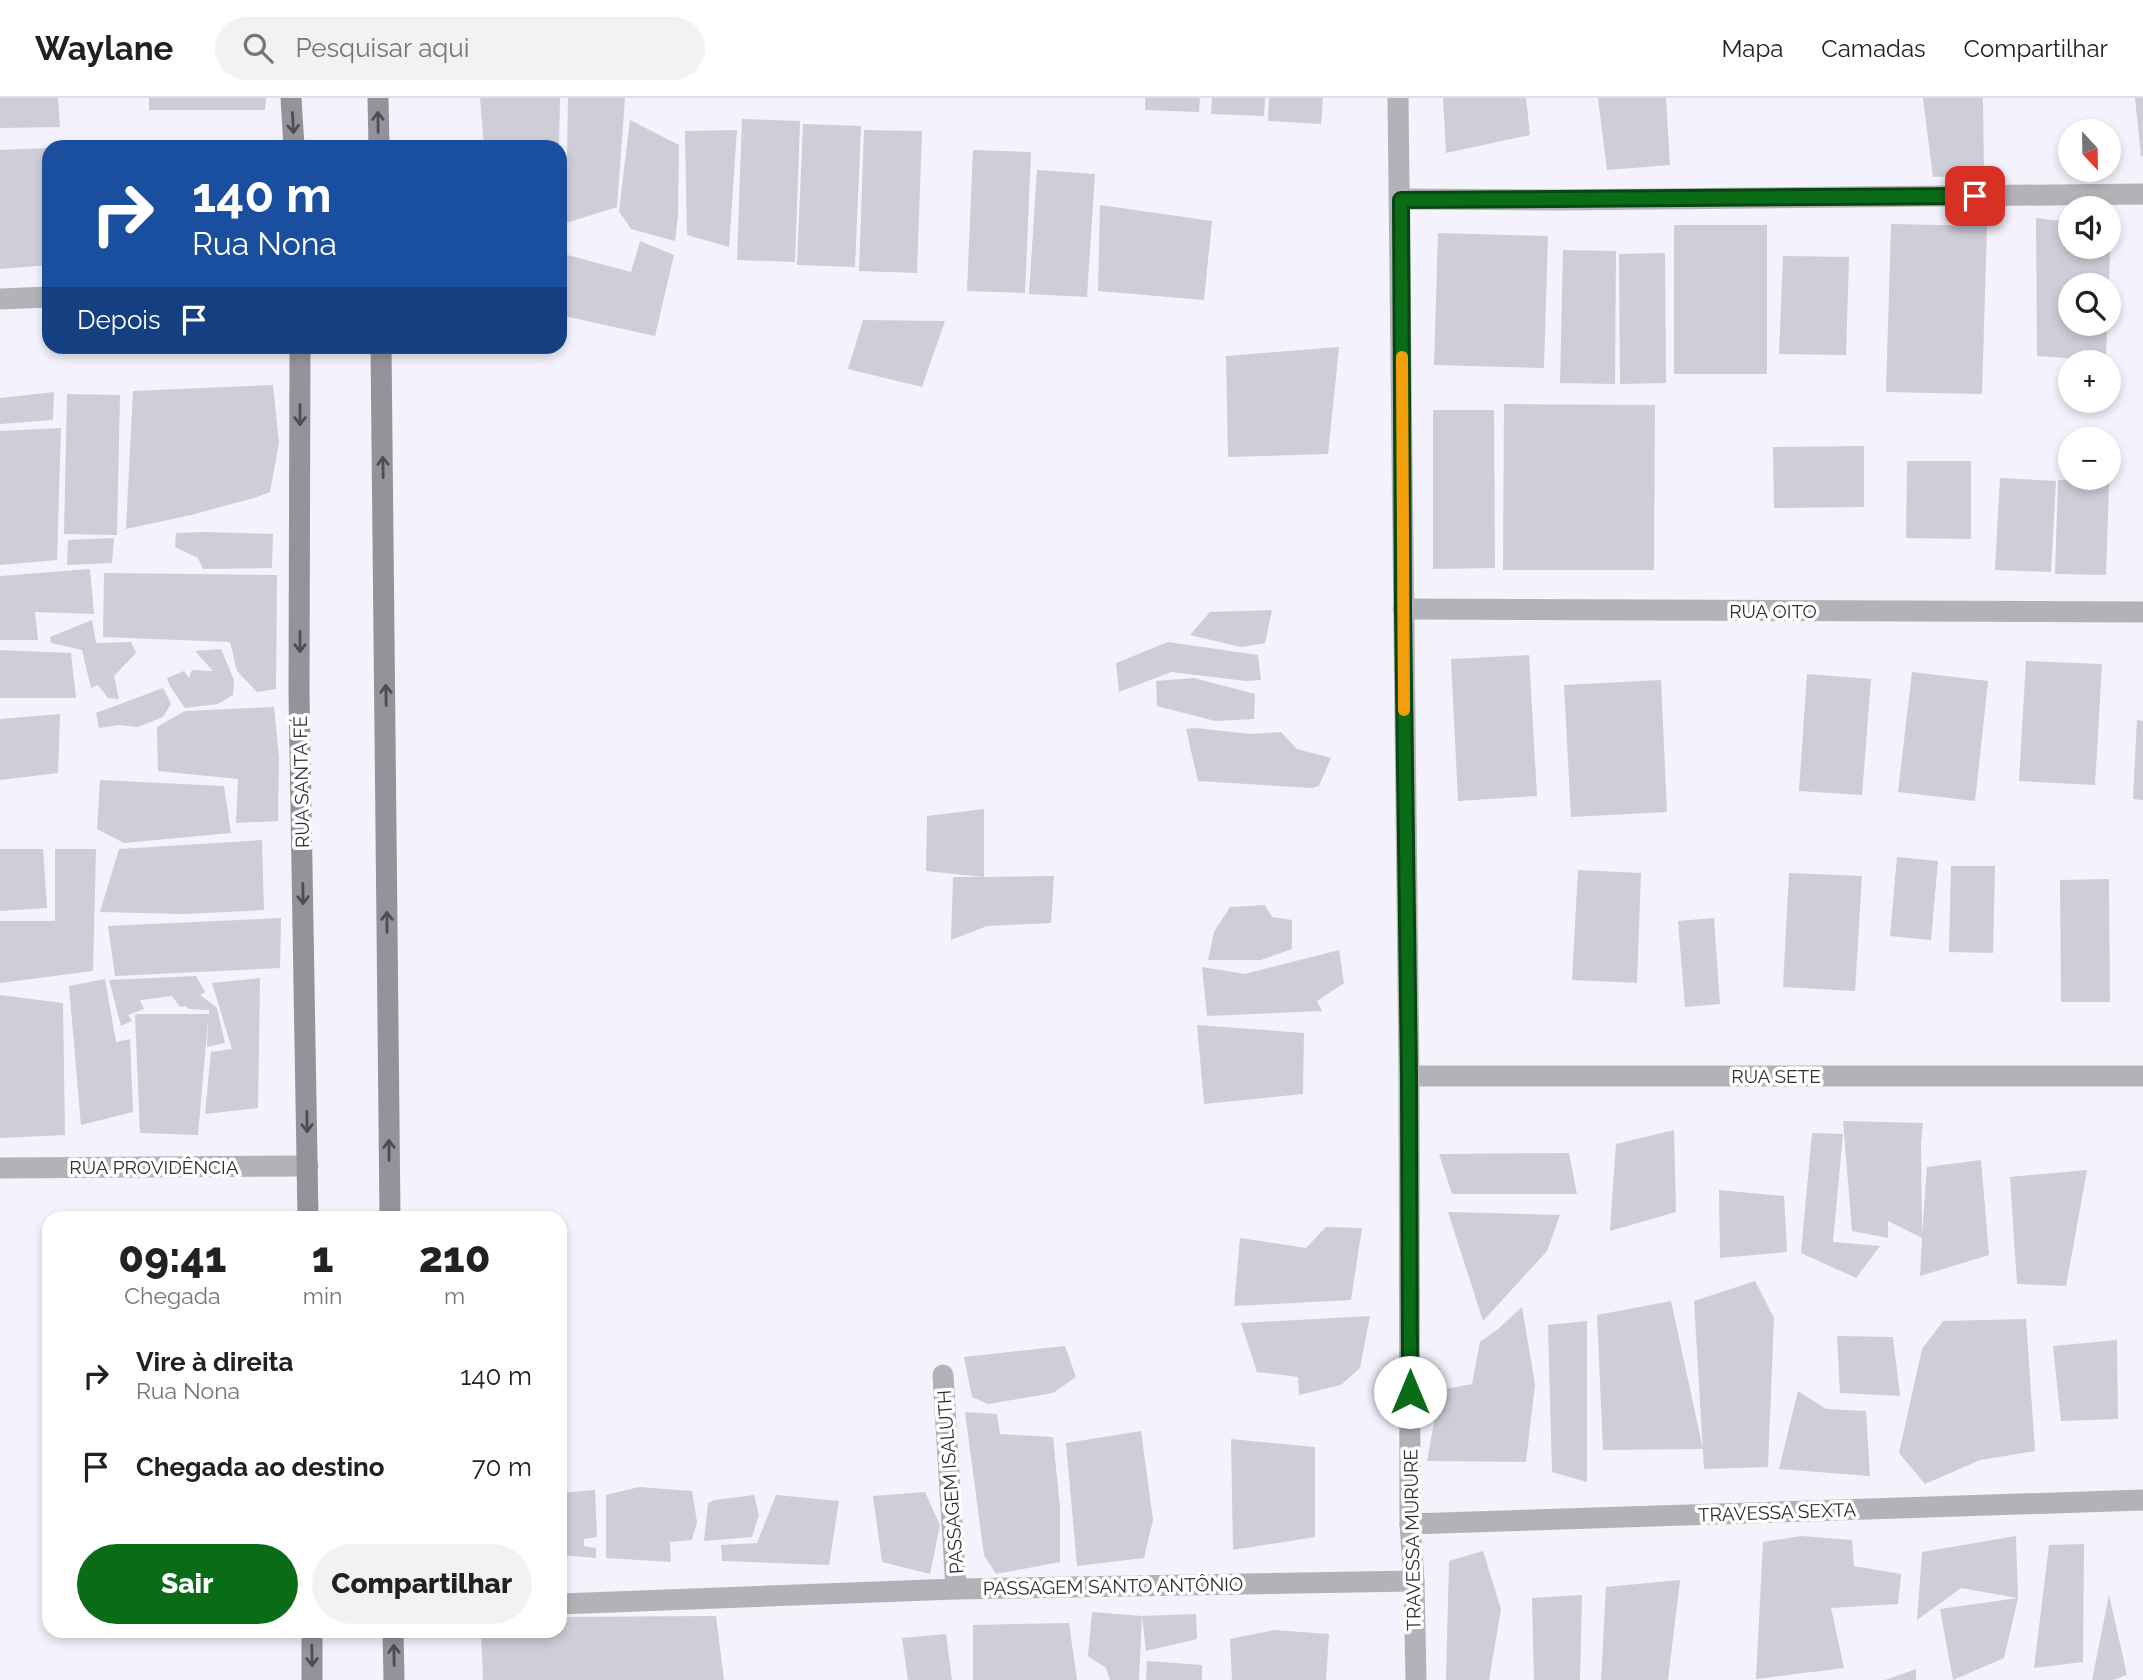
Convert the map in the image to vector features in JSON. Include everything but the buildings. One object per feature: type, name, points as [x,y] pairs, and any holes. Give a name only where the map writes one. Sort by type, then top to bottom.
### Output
[{"type":"street","points":[[292,98],[294,140]]},
{"type":"street","points":[[378,98],[379,140]]},
{"type":"street","name":"TRAVESSA MURURE","points":[[1398,98],[1409,1076],[1410,1524],[1416,1680]]},
{"type":"street","points":[[1401,200],[2143,194]]},
{"type":"street","points":[[0,299],[42,297]]},
{"type":"street","name":"RUA SANTA FÉ","points":[[300,354],[299,692],[308,1211]]},
{"type":"street","points":[[381,354],[390,1211]]},
{"type":"street","name":"RUA OITO","points":[[1403,609],[2143,612]]},
{"type":"street","name":"RUA SETE","points":[[1409,1076],[2143,1076]]},
{"type":"street","name":"RUA PROVIDÊNCIA","points":[[0,1168],[308,1166]]},
{"type":"street","name":"PASSAGEM ISALUTH","points":[[943,1375],[956,1589]]},
{"type":"street","name":"TRAVESSA SEXTA","points":[[1410,1524],[2143,1500]]},
{"type":"street","name":"PASSAGEM SANTO ANTÔNIO","points":[[567,1604],[956,1589],[1414,1581]]},
{"type":"street","points":[[312,1638],[312,1680]]},
{"type":"street","points":[[394,1638],[394,1680]]},
{"type":"slow traffic","points":[[1402,357],[1404,710]]},
{"type":"route","points":[[1410,1392],[1401,200],[1975,196]]}]
